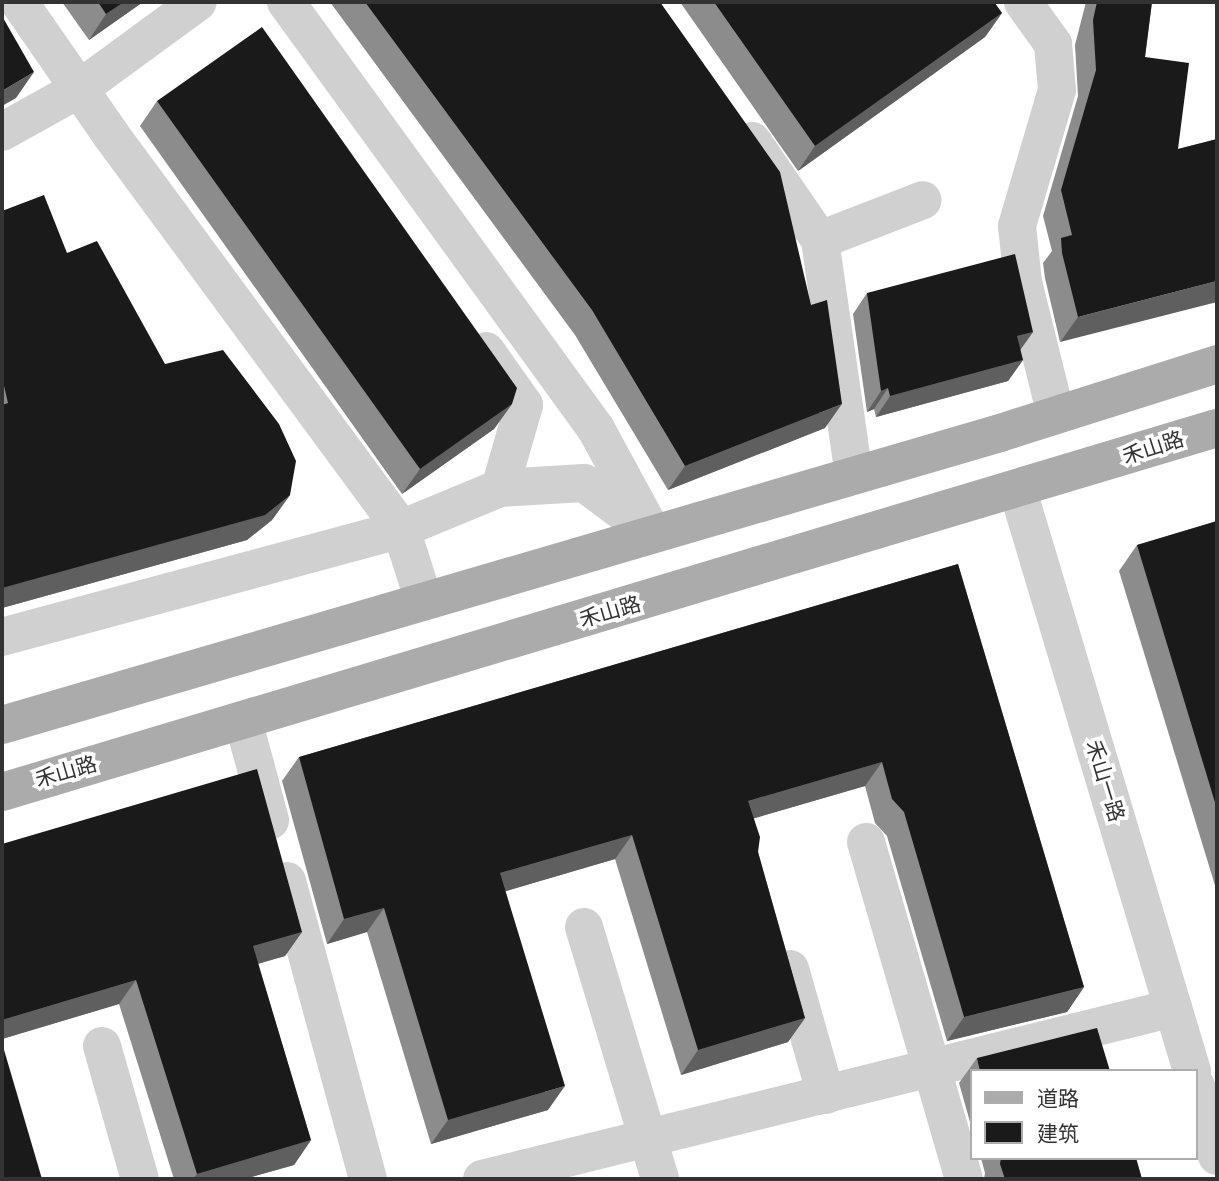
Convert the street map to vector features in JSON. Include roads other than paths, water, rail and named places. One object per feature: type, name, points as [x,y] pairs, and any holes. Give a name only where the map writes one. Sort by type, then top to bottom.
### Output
[{"type":"main road","points":[[2,725],[854,476],[1217,364]]},
{"type":"main road","name":"禾山路","points":[[2,792],[1018,491],[1217,428]]},
{"type":"street","points":[[19,2],[79,89],[401,529],[424,601]]},
{"type":"street","points":[[2,132],[79,89],[198,2]]},
{"type":"street","points":[[286,2],[596,429],[653,534]]},
{"type":"street","points":[[1023,2],[1053,44],[1057,90],[1017,226],[1023,282],[1056,415]]},
{"type":"street","points":[[730,111],[820,240],[854,476]]},
{"type":"street","points":[[820,240],[923,200]]},
{"type":"street","points":[[468,326],[524,405],[500,488]]},
{"type":"street","points":[[2,637],[401,529],[500,488],[584,483],[653,534]]},
{"type":"street","name":"禾山一路","points":[[1018,491],[1191,1069]]},
{"type":"street","points":[[243,720],[368,1179]]},
{"type":"street","points":[[866,842],[964,1179]]},
{"type":"street","points":[[584,926],[660,1179]]},
{"type":"street","points":[[781,936],[826,1095]]},
{"type":"street","points":[[482,1179],[1173,1008]]},
{"type":"street","points":[[102,1046],[140,1179]]},
{"type":"street","points":[[1198,1093],[1217,1156]]}]
